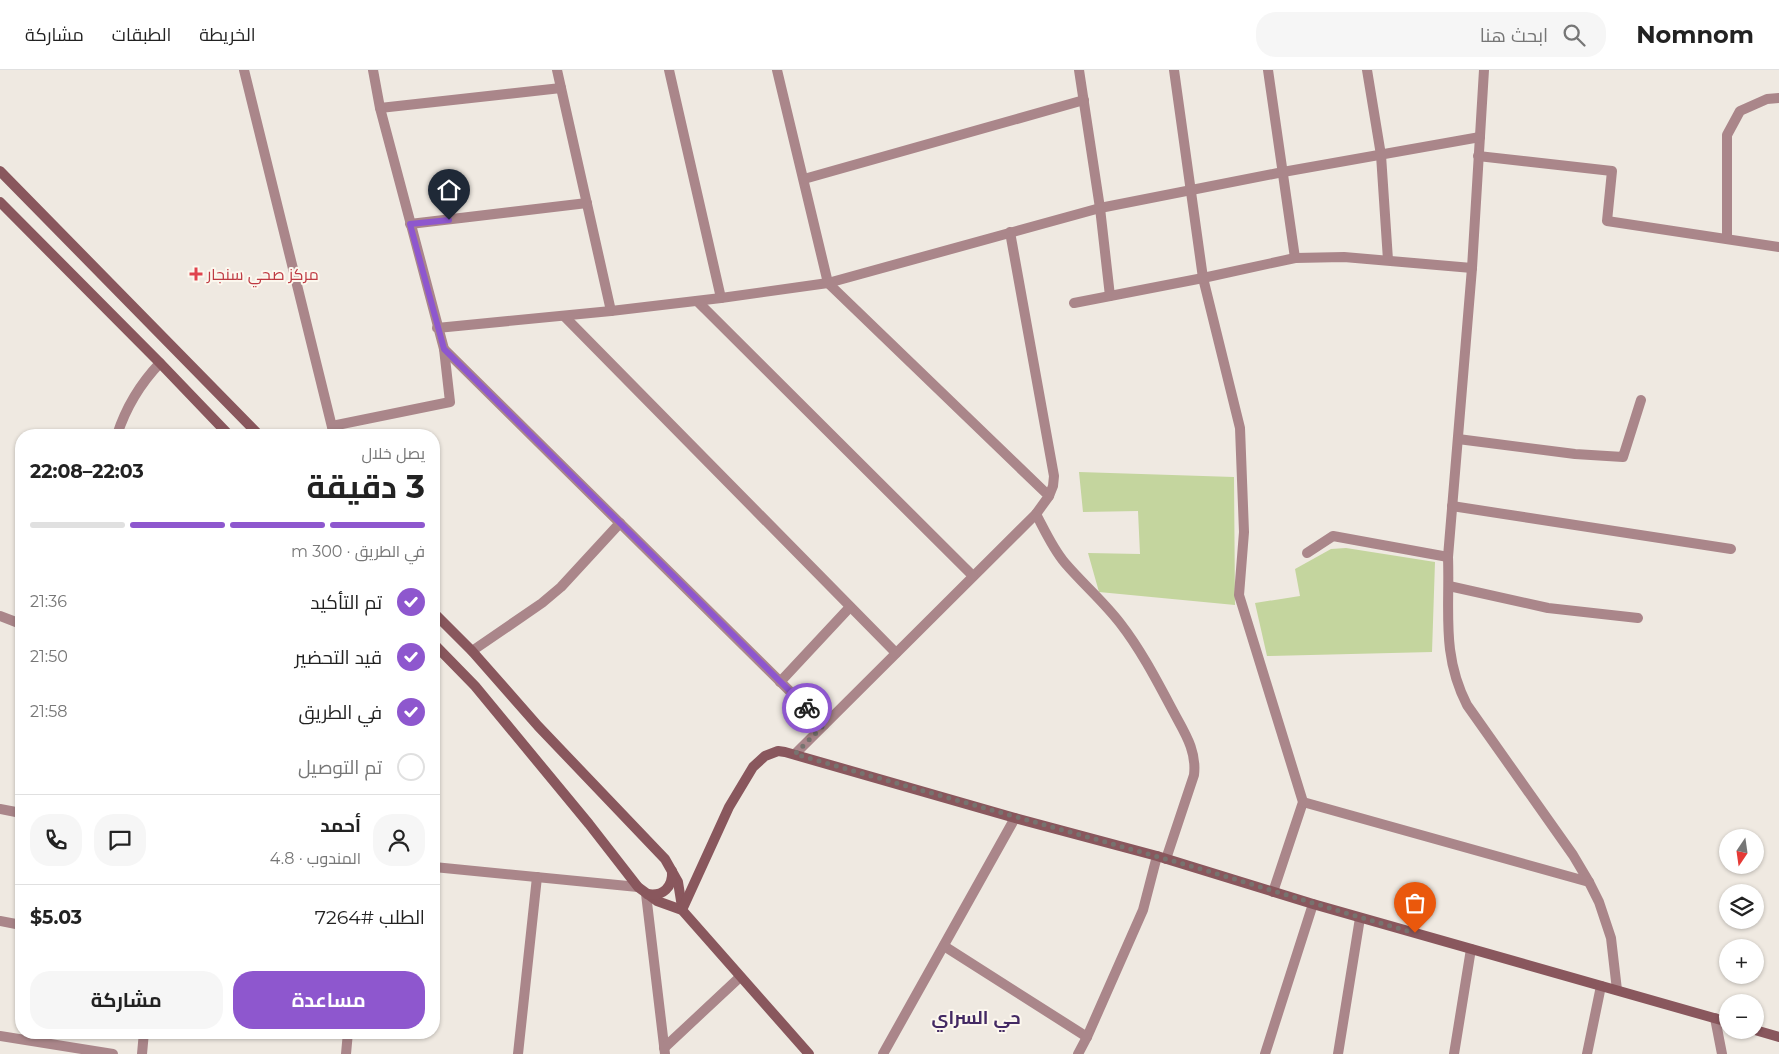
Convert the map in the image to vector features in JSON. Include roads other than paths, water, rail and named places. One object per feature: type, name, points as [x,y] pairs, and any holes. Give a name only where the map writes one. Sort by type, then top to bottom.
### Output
[{"type":"street","points":[[244,70],[333,429]]},
{"type":"street","points":[[337,429],[450,402],[444,349],[380,108],[373,70]]},
{"type":"street","points":[[557,70],[611,311]]},
{"type":"street","points":[[668,70],[721,298]]},
{"type":"street","points":[[777,70],[828,283],[1048,496]]},
{"type":"street","points":[[1079,70],[1100,208],[1110,296]]},
{"type":"street","points":[[1174,70],[1203,278],[1240,428],[1244,532],[1239,595],[1303,802],[1273,892]]},
{"type":"street","points":[[1268,70],[1295,258]]},
{"type":"street","points":[[1367,70],[1381,155],[1388,260]]},
{"type":"street","points":[[1484,70],[1472,268],[1448,557],[1447,626],[1449,648],[1452,666],[1460,691],[1467,705],[1573,856],[1599,902],[1611,938],[1617,990]]},
{"type":"street","points":[[380,108],[561,88]]},
{"type":"street","points":[[1727,238],[1727,135],[1740,111],[1767,99],[1779,98]]},
{"type":"street","points":[[804,179],[1084,100]]},
{"type":"street","points":[[437,328],[611,311],[828,283],[1100,208],[1283,172],[1480,137]]},
{"type":"street","points":[[1478,156],[1612,171],[1608,221],[1779,247]]},
{"type":"street","points":[[0,170],[253,429]]},
{"type":"street","points":[[0,202],[160,362],[223,429]]},
{"type":"street","points":[[410,224],[587,203]]},
{"type":"street","points":[[795,754],[1036,514],[1053,486],[1054,476],[1010,232]]},
{"type":"street","points":[[1074,303],[1295,258],[1344,256],[1472,268]]},
{"type":"street","points":[[697,301],[973,576]]},
{"type":"street","points":[[564,316],[896,653]]},
{"type":"street","points":[[444,349],[824,725]]},
{"type":"street","points":[[120,429],[132,399],[160,362]]},
{"type":"street","points":[[1458,439],[1575,454],[1623,457],[1641,400]]},
{"type":"street","points":[[1452,506],[1731,549]]},
{"type":"street","points":[[1036,514],[1046,534],[1065,563],[1120,622],[1138,649],[1154,675],[1189,742],[1195,763],[1194,775],[1143,910],[1078,1054]]},
{"type":"street","points":[[472,651],[542,603],[561,587],[620,523]]},
{"type":"street","points":[[1307,553],[1333,536],[1448,557]]},
{"type":"street","points":[[1449,586],[1548,608],[1638,618]]},
{"type":"street","points":[[780,682],[850,607]]},
{"type":"street","points":[[0,616],[15,622]]},
{"type":"street","points":[[440,619],[472,651],[538,726],[665,859],[672,869],[680,889],[682,910]]},
{"type":"street","points":[[440,651],[475,686],[642,890],[657,901],[682,910],[809,1054]]},
{"type":"street","points":[[682,910],[729,807],[753,768],[765,756],[771,753],[784,752],[1162,858],[1360,918],[1719,1019]]},
{"type":"street","points":[[1303,802],[1589,882]]},
{"type":"street","points":[[0,809],[15,812]]},
{"type":"street","points":[[883,1054],[1015,818]]},
{"type":"street","points":[[440,868],[538,877],[642,890],[657,894],[667,889],[672,880],[672,869]]},
{"type":"street","points":[[518,1054],[538,877]]},
{"type":"street","points":[[642,890],[664,1051]]},
{"type":"street","points":[[1265,1054],[1312,904]]},
{"type":"street","points":[[1338,1054],[1360,918]]},
{"type":"street","points":[[0,922],[15,924]]},
{"type":"street","points":[[944,946],[1087,1037]]},
{"type":"street","points":[[1454,1054],[1471,949]]},
{"type":"street","points":[[664,1051],[740,977]]},
{"type":"street","points":[[1587,1054],[1601,986]]},
{"type":"street","points":[[1715,1018],[1722,1054]]},
{"type":"street","points":[[1764,1033],[1779,1037]]},
{"type":"street","points":[[0,1036],[15,1038]]},
{"type":"street","points":[[19,1039],[113,1054]]},
{"type":"street","points":[[142,1054],[143,1039]]},
{"type":"street","points":[[346,1054],[347,1039]]},
{"type":"place","name":"مركز صحي سنجار","points":[[196,274]]},
{"type":"district","name":"حي السراي","points":[[976,1018]]}]
